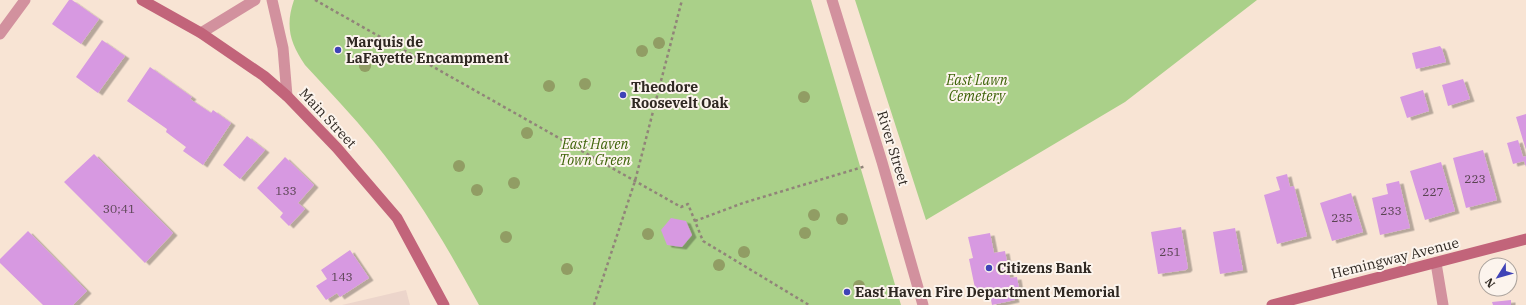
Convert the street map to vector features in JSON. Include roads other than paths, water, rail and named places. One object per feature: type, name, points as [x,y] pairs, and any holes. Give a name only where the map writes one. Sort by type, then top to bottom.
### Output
[{"type":"main road","name":"Main Street","points":[[142,0],[201,33],[264,76],[287,96],[337,148],[397,218],[444,305]]},
{"type":"main road","name":"Hemingway Avenue","points":[[1272,305],[1526,239]]},
{"type":"street","points":[[0,34],[25,0]]},
{"type":"street","points":[[201,33],[255,0]]},
{"type":"street","points":[[272,0],[283,48],[287,96]]},
{"type":"street","name":"River Street","points":[[832,0],[882,162],[923,305]]},
{"type":"street","points":[[1436,263],[1443,305]]},
{"type":"place","name":"Marquis de LaFayette Encampment","points":[[338,50]]},
{"type":"place","name":"Theodore Roosevelt Oak","points":[[623,95]]},
{"type":"place","name":"Citizens Bank","points":[[989,268]]},
{"type":"place","name":"East Haven Fire Department Memorial","points":[[847,292]]},
{"type":"park label","name":"East Lawn Cemetery","points":[[977,88]]},
{"type":"park label","name":"East Haven Town Green","points":[[595,152]]}]
